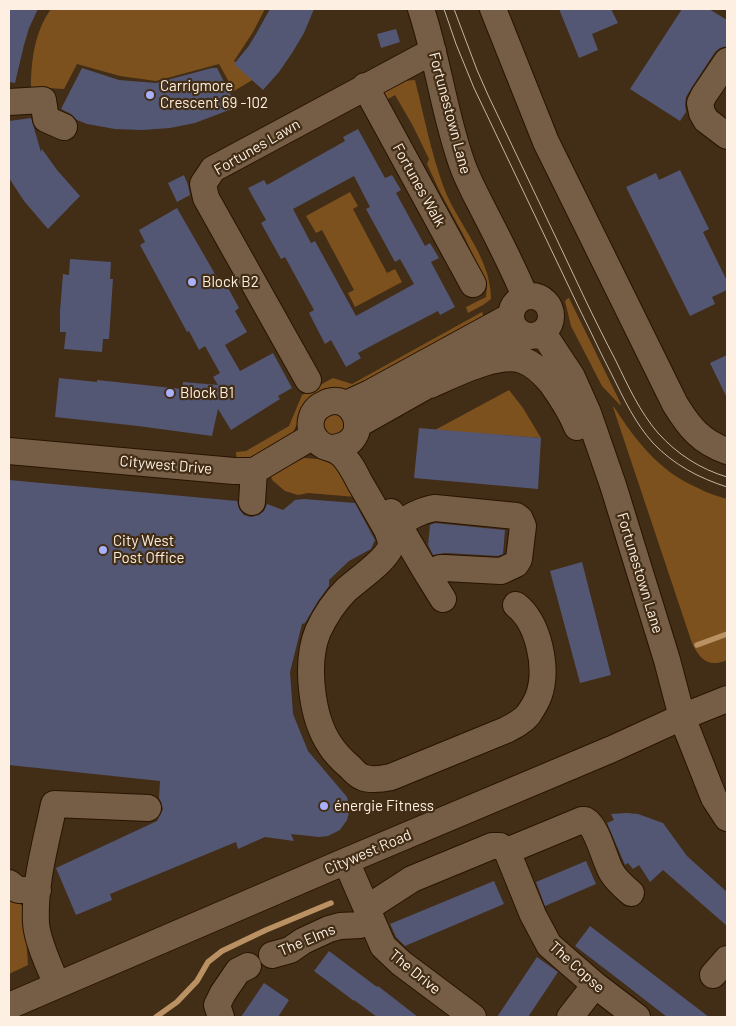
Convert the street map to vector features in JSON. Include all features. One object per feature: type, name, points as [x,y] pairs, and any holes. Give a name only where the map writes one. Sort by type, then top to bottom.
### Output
[{"type":"street","name":"Fortunestown Lane","points":[[421,9],[451,126],[468,180],[503,248],[525,320],[572,377],[588,413],[632,545],[667,660],[682,717],[714,798],[727,818]]},
{"type":"street","points":[[493,9],[546,142],[675,404],[693,431],[707,442],[727,450]]},
{"type":"street","name":"Fortunes Lawn","points":[[308,380],[206,198],[203,184],[213,170],[433,51]]},
{"type":"street","points":[[727,61],[700,104],[706,120],[727,136]]},
{"type":"street","name":"Fortunes Walk","points":[[366,86],[473,284]]},
{"type":"street","points":[[9,102],[43,100],[46,119],[64,126]]},
{"type":"street","points":[[430,385],[503,343],[525,320]]},
{"type":"street","points":[[252,502],[254,471],[323,442],[340,447],[347,444],[352,439],[353,421],[370,393],[525,320]]},
{"type":"street","points":[[353,421],[472,367],[499,359],[522,360],[540,371],[565,402],[576,423],[617,527],[632,545]]},
{"type":"street","points":[[443,599],[360,459],[357,451],[353,421],[339,401],[324,403],[313,413],[311,428],[323,442],[344,456],[390,538],[390,548],[379,562],[336,601],[318,632],[313,653],[310,676],[319,721],[329,744],[345,763],[361,777],[376,780],[392,777],[506,730],[527,716],[540,694],[542,675],[541,650],[530,622],[516,605]]},
{"type":"street","name":"Citywest Drive","points":[[9,451],[234,471],[254,471]]},
{"type":"street","points":[[400,527],[405,520],[435,508],[516,516],[520,519],[523,526],[519,559],[516,564],[496,572],[440,568],[428,575]]},
{"type":"street","name":"Citywest Road","points":[[9,1006],[727,699]]},
{"type":"street","points":[[57,985],[43,949],[36,924],[38,878],[54,804],[148,808]]},
{"type":"street","points":[[369,914],[375,903],[412,878],[492,846],[500,846],[507,851],[582,820],[585,820],[592,826],[612,872],[631,893]]},
{"type":"street","name":"The Copse","points":[[507,851],[533,915],[549,945],[595,985],[637,1017]]},
{"type":"street","name":"The Drive","points":[[346,861],[383,946],[401,963],[473,1017]]},
{"type":"street","points":[[9,883],[18,890],[38,890]]},
{"type":"street","name":"The Elms","points":[[272,955],[290,950],[329,929],[360,924],[369,914]]},
{"type":"street","points":[[221,1017],[217,1005],[222,993],[238,971],[248,966]]},
{"type":"street","points":[[570,1017],[595,985]]},
{"type":"shaded area","points":[[51,9],[265,9],[234,61],[254,79],[234,91],[219,64],[156,81],[120,76],[77,64],[64,89],[31,87],[35,46],[41,27]]},
{"type":"shaded area","points":[[415,80],[439,175],[450,202],[480,255],[490,284],[491,299],[468,313],[466,307],[486,297],[487,286],[427,164],[429,159],[413,126],[395,95],[383,102],[382,91],[391,82]]},
{"type":"shaded area","points":[[350,192],[358,206],[353,209],[387,273],[395,269],[402,282],[355,307],[348,293],[354,290],[322,230],[316,233],[306,216]]},
{"type":"shaded area","points":[[568,298],[620,405],[602,386],[571,326],[565,301]]},
{"type":"shaded area","points":[[482,312],[484,317],[301,417],[293,432],[276,445],[255,458],[237,463],[236,452],[246,451],[289,426],[302,395],[333,378],[352,384]]},
{"type":"shaded area","points":[[509,390],[523,408],[541,438],[435,430]]},
{"type":"shaded area","points":[[614,407],[640,443],[672,473],[705,491],[727,499],[727,660],[710,663],[698,654],[692,643]]},
{"type":"shaded area","points":[[336,413],[345,419],[343,433],[329,435],[324,427],[324,421]]},
{"type":"shaded area","points":[[304,458],[318,459],[334,464],[356,497],[308,493],[298,495],[285,491],[273,481],[271,477],[275,473]]},
{"type":"shaded area","points":[[13,896],[23,907],[28,965],[9,974],[9,902]]},
{"type":"building","points":[[9,9],[38,9],[29,28],[15,83],[9,82]]},
{"type":"building","points":[[270,9],[314,9],[304,33],[292,53],[263,90],[234,64],[248,47]]},
{"type":"building","points":[[559,9],[611,9],[618,23],[592,34],[598,50],[579,58]]},
{"type":"building","points":[[682,9],[709,9],[727,20],[727,46],[715,52],[692,87],[686,97],[686,112],[680,121],[630,89]]},
{"type":"building","points":[[396,29],[400,42],[381,48],[377,34]]},
{"type":"building","name":"Carrigmore Crescent 69 -102","points":[[82,68],[119,80],[156,83],[217,68],[237,107],[195,123],[170,128],[115,129],[87,124],[77,120],[71,114],[61,109]]},
{"type":"building","points":[[31,118],[41,152],[42,149],[57,170],[80,196],[48,229],[24,201],[9,178],[9,121]]},
{"type":"building","points":[[358,129],[385,178],[392,175],[401,190],[396,193],[425,246],[430,243],[439,258],[431,262],[455,307],[440,315],[438,311],[358,353],[361,358],[346,367],[331,340],[325,344],[309,313],[314,310],[285,257],[281,259],[261,223],[266,220],[248,188],[264,180],[267,185],[345,141],[343,137]],"holes":[[[354,176],[370,207],[366,209],[395,262],[400,259],[414,284],[356,316],[315,241],[311,243],[293,209]]]},
{"type":"building","points":[[680,170],[709,229],[703,232],[727,281],[727,290],[712,297],[715,304],[690,316],[626,187],[656,173],[659,180]]},
{"type":"building","points":[[184,175],[190,195],[177,202],[168,183]]},
{"type":"building","points":[[177,208],[223,288],[227,286],[239,308],[235,311],[247,332],[225,345],[240,371],[273,353],[292,388],[278,396],[280,399],[231,430],[218,409],[212,436],[55,417],[59,378],[182,389],[183,382],[218,385],[213,377],[220,373],[205,346],[199,350],[189,331],[187,332],[140,245],[145,242],[139,230]]},
{"type":"building","points":[[70,259],[111,262],[110,279],[113,279],[109,339],[103,339],[102,352],[64,349],[66,332],[60,332],[60,311],[63,274],[69,275]]},
{"type":"building","points":[[727,355],[727,398],[710,363]]},
{"type":"building","points":[[419,428],[541,438],[538,489],[414,478]]},
{"type":"building","points":[[9,480],[237,501],[239,509],[244,515],[251,517],[259,515],[264,511],[267,504],[283,510],[295,500],[355,503],[375,540],[371,549],[349,561],[329,580],[329,586],[305,623],[302,624],[290,672],[293,714],[308,751],[347,797],[350,809],[347,820],[340,830],[328,836],[319,837],[291,834],[294,841],[265,837],[238,849],[236,842],[110,894],[112,900],[76,915],[56,868],[157,821],[163,809],[159,798],[160,781],[9,765]]},
{"type":"building","points":[[435,523],[505,530],[503,554],[498,556],[445,553],[433,555],[428,545],[430,525]]},
{"type":"building","points":[[582,562],[611,675],[580,683],[550,571]]},
{"type":"building","points":[[611,814],[638,814],[663,823],[687,856],[727,892],[727,926],[663,870],[650,882],[639,865],[633,869],[628,863],[625,865],[607,823],[614,820]]},
{"type":"building","points":[[586,861],[596,884],[545,906],[536,882]]},
{"type":"building","points":[[494,881],[504,904],[405,946],[396,937],[390,924]]},
{"type":"building","points":[[590,926],[709,1017],[667,1017],[575,946]]},
{"type":"building","points":[[329,951],[418,1017],[377,1017],[354,1001],[314,971]]},
{"type":"building","points":[[537,957],[558,972],[528,1017],[497,1017]]},
{"type":"building","points":[[264,983],[289,1000],[278,1017],[241,1017]]},
{"type":"waterway","points":[[697,645],[727,634]]},
{"type":"waterway","points":[[156,1017],[177,1002],[197,981],[208,962],[222,951],[331,903]]},
{"type":"tram line","points":[[444,9],[474,88],[600,351],[635,419],[653,443],[669,458],[697,475],[727,487]]},
{"type":"tram line","points":[[454,9],[488,95],[592,313],[640,408],[658,433],[673,448],[698,465],[727,477]]},
{"type":"place","name":"Carrigmore Crescent 69 -102","points":[[150,95]]},
{"type":"place","name":"Block B2","points":[[192,282]]},
{"type":"place","name":"Block B1","points":[[170,393]]},
{"type":"place","name":"City West Post Office","points":[[103,550]]},
{"type":"place","name":"énergie Fitness","points":[[324,806]]}]
